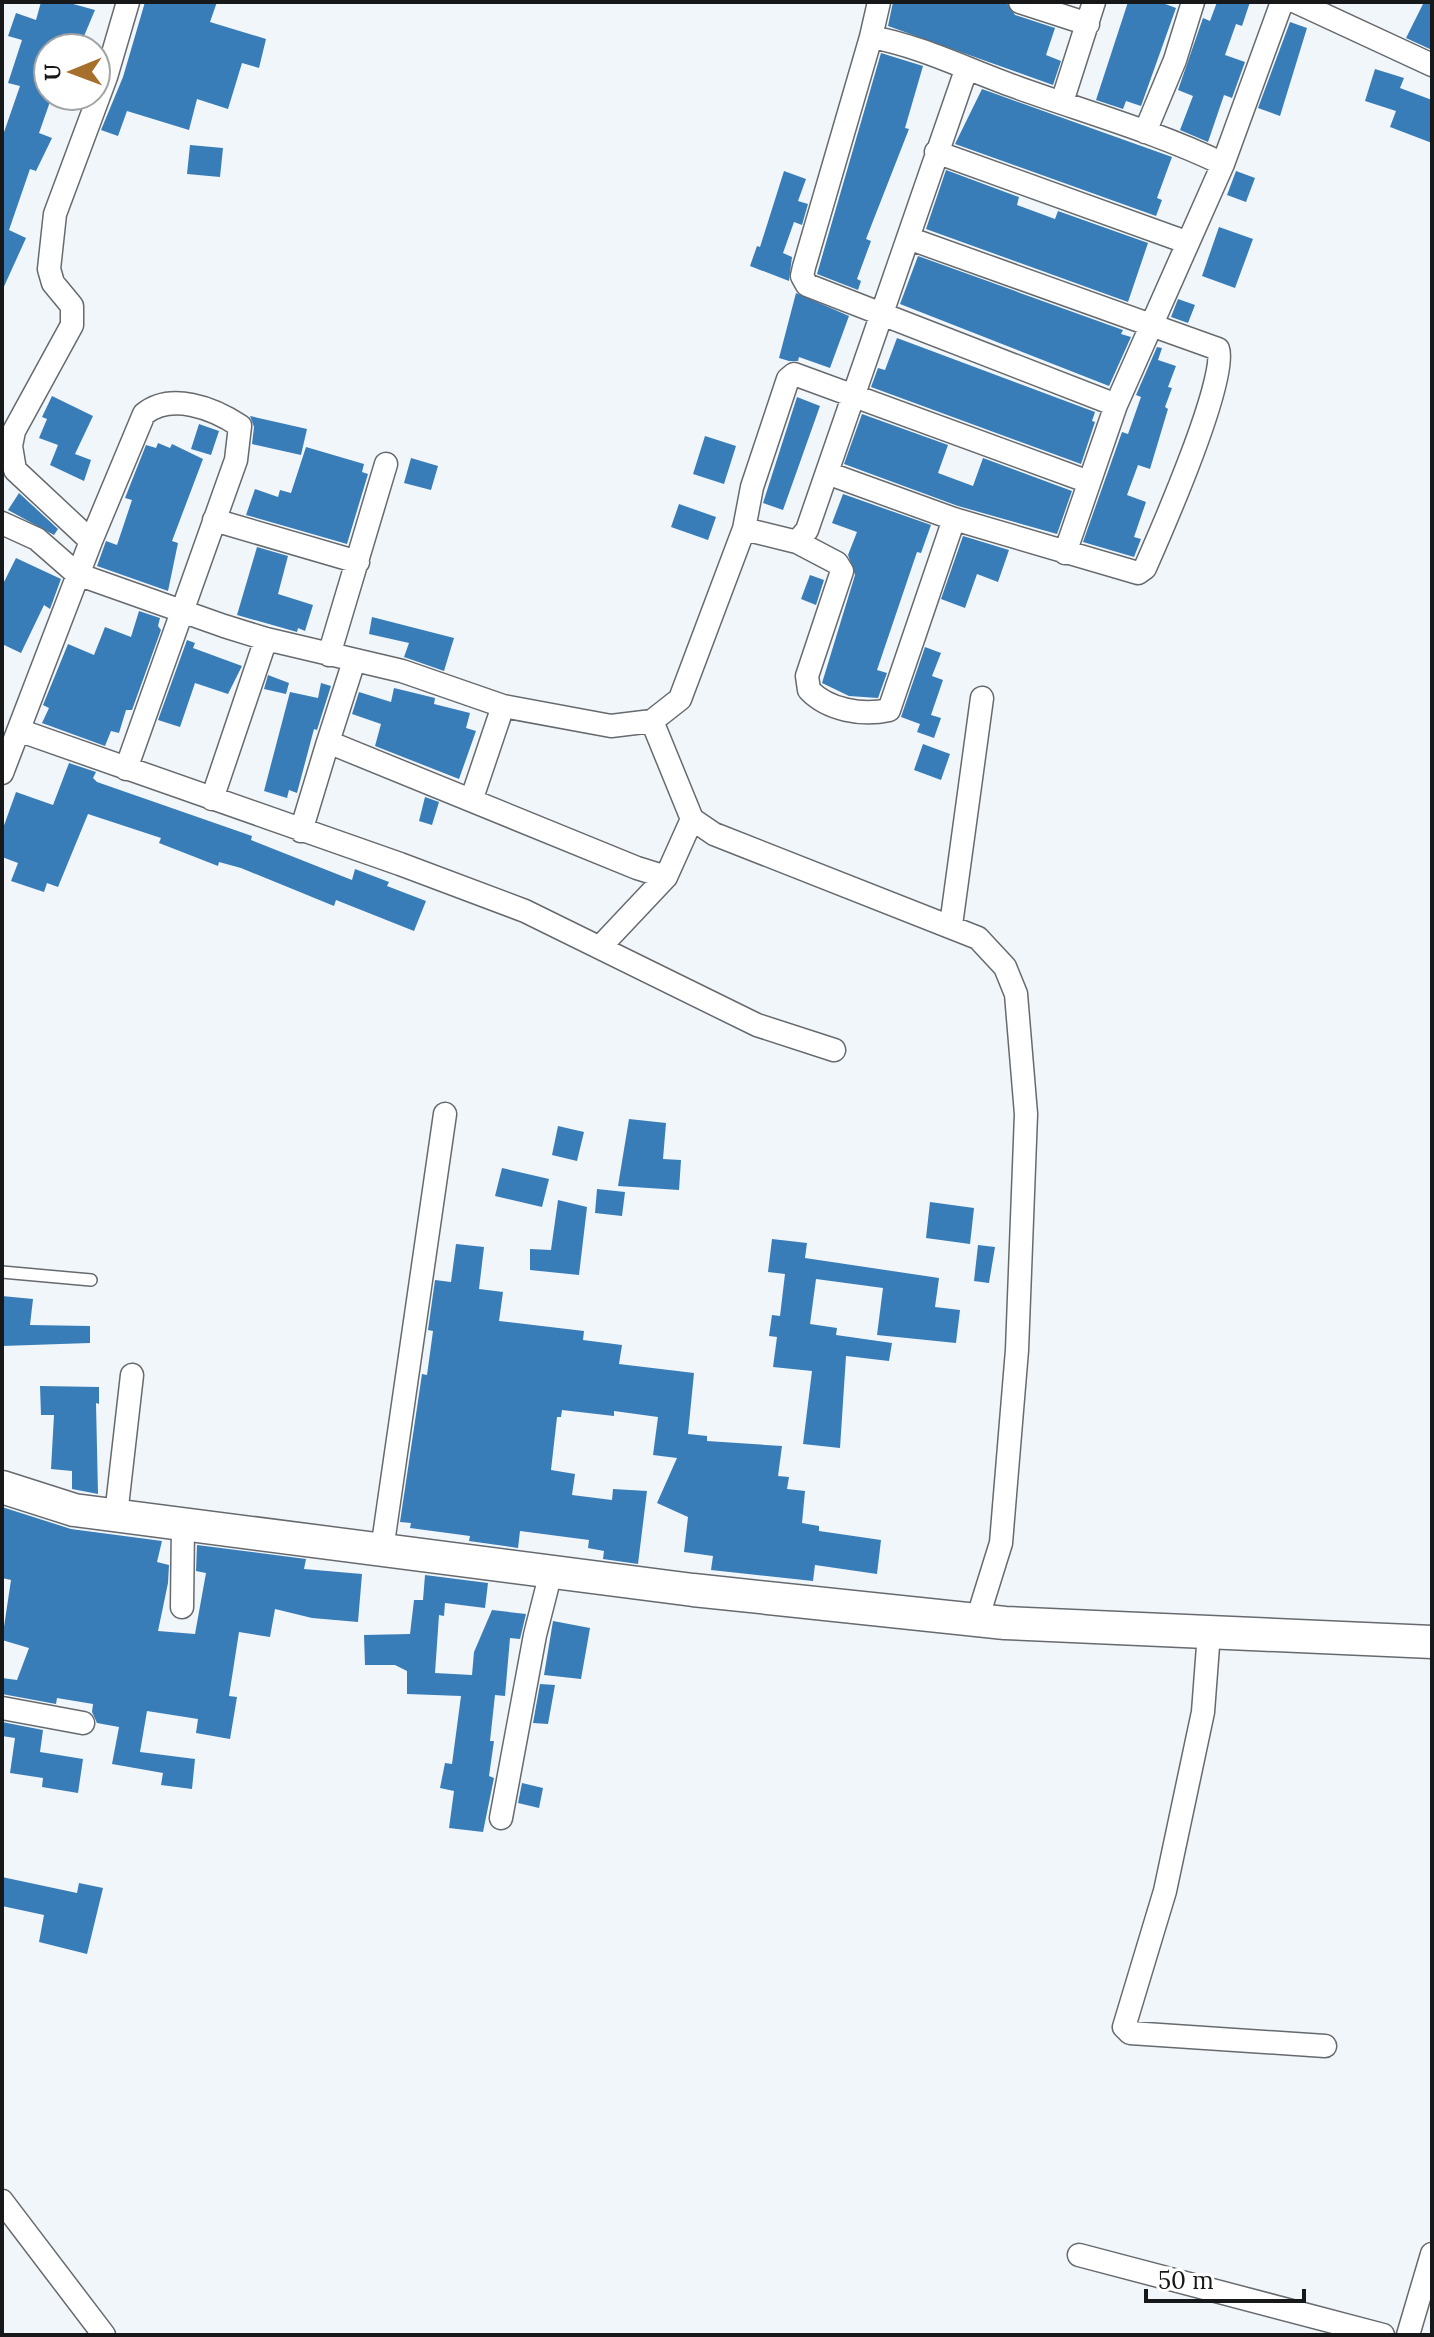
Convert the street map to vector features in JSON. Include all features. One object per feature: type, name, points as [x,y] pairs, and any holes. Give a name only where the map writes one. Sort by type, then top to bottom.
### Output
[{"type":"street","points":[[91,541],[15,470],[11,446],[14,431],[72,325],[72,306],[53,283],[49,269],[55,214],[106,77],[128,2]]},
{"type":"street","points":[[879,2],[802,276],[814,290],[1116,405]]},
{"type":"street","points":[[1020,2],[1088,24]]},
{"type":"street","points":[[1062,102],[1094,2]]},
{"type":"street","points":[[1145,132],[1175,60],[1193,2]]},
{"type":"street","points":[[1065,553],[1116,405],[1149,324],[1223,164],[1282,2]]},
{"type":"street","points":[[1296,2],[1432,65]]},
{"type":"street","points":[[871,37],[900,43],[966,70],[1145,132],[1223,164]]},
{"type":"street","points":[[797,542],[807,530],[966,70]]},
{"type":"street","points":[[936,152],[1186,242]]},
{"type":"street","points":[[827,473],[954,519],[1065,553],[1142,571],[1179,491],[1220,355],[1218,349],[908,238]]},
{"type":"street","points":[[2,523],[37,539],[77,574],[181,611],[266,639],[402,671],[503,706],[611,726],[652,721],[680,699],[744,529],[752,487],[790,376],[853,393],[1089,482]]},
{"type":"street","points":[[2,773],[21,731],[77,574],[144,414],[156,404],[189,404],[227,417],[240,426],[236,460],[126,769]]},
{"type":"street","points":[[329,655],[386,464]]},
{"type":"street","points":[[744,529],[797,542],[837,563],[842,571],[807,676],[809,690],[834,705],[860,713],[876,713],[889,710],[954,519]]},
{"type":"street","points":[[214,520],[358,562]]},
{"type":"street","points":[[212,799],[266,639]]},
{"type":"street","points":[[301,831],[354,661]]},
{"type":"street","points":[[951,925],[982,698]]},
{"type":"street","points":[[472,798],[503,706]]},
{"type":"street","points":[[652,721],[692,819],[714,834],[978,938],[1005,967],[1016,994],[1025,1087],[1017,1350],[1001,1543],[977,1620]]},
{"type":"street","points":[[21,731],[511,906],[601,946],[757,1025],[834,1050]]},
{"type":"street","points":[[328,742],[396,772],[472,798],[666,877]]},
{"type":"street","points":[[601,946],[666,877],[692,819]]},
{"type":"street","points":[[382,1550],[445,1114]]},
{"type":"street","points":[[116,1515],[132,1375]]},
{"type":"street","points":[[2,1487],[74,1510],[183,1525],[551,1572],[977,1620],[1432,1642]]},
{"type":"street","points":[[182,1607],[183,1525]]},
{"type":"street","points":[[501,1818],[535,1635],[551,1572]]},
{"type":"street","points":[[1209,1633],[1203,1712],[1165,1891],[1124,2027],[1130,2033],[1325,2046]]},
{"type":"street","points":[[2,1708],[83,1723]]},
{"type":"street","points":[[2,2201],[104,2335]]},
{"type":"street","points":[[1408,2335],[1432,2254]]},
{"type":"street","points":[[1079,2255],[1383,2335]]},
{"type":"lane","points":[[2,1272],[91,1280]]},
{"type":"building","points":[[41,2],[66,2],[95,10],[86,32],[32,32],[32,112],[46,112],[39,133],[52,138],[36,171],[30,169],[9,230],[26,238],[2,291],[2,138],[20,86],[8,83],[22,40],[8,36],[16,13],[36,20]]},
{"type":"building","points":[[145,2],[217,2],[210,22],[266,39],[259,68],[242,63],[228,109],[197,99],[189,130],[127,111],[118,136],[101,130],[108,112],[112,112],[112,104]]},
{"type":"building","points":[[893,2],[1006,2],[1015,15],[1055,28],[1046,55],[1061,61],[1053,85],[888,26]]},
{"type":"building","points":[[1128,2],[1160,2],[1176,8],[1141,106],[1126,101],[1123,109],[1096,100]]},
{"type":"building","points":[[1217,2],[1250,2],[1242,26],[1236,24],[1225,55],[1245,62],[1232,98],[1224,95],[1208,142],[1180,130],[1193,96],[1178,90],[1203,18],[1210,21]]},
{"type":"building","points":[[1424,2],[1432,2],[1432,50],[1406,38]]},
{"type":"building","points":[[1290,22],[1307,28],[1280,116],[1258,108]]},
{"type":"building","points":[[881,53],[923,66],[905,128],[909,129],[866,239],[871,241],[857,279],[861,281],[858,290],[817,274]]},
{"type":"building","points":[[1375,69],[1404,78],[1400,88],[1432,100],[1432,143],[1390,127],[1396,111],[1365,101]]},
{"type":"building","points":[[982,89],[1172,157],[1157,198],[1162,200],[1156,216],[955,144]]},
{"type":"building","points":[[190,145],[223,148],[220,177],[187,174]]},
{"type":"building","points":[[946,170],[1019,197],[1017,205],[1055,219],[1058,211],[1148,243],[1128,302],[926,229]]},
{"type":"building","points":[[784,171],[806,179],[798,201],[808,204],[802,225],[794,222],[783,253],[792,257],[789,281],[750,266],[757,246],[760,247]]},
{"type":"building","points":[[1236,171],[1255,178],[1246,202],[1227,195]]},
{"type":"building","points":[[1219,227],[1253,239],[1235,288],[1202,276]]},
{"type":"building","points":[[918,256],[1123,330],[1121,334],[1131,337],[1109,386],[900,304]]},
{"type":"building","points":[[796,293],[849,316],[830,368],[799,357],[798,361],[779,358]]},
{"type":"building","points":[[1178,299],[1195,305],[1188,323],[1171,317]]},
{"type":"building","points":[[897,338],[1095,412],[1092,421],[1095,422],[1081,464],[871,387],[878,368],[885,370]]},
{"type":"building","points":[[1157,347],[1162,348],[1158,360],[1176,366],[1168,387],[1172,388],[1165,407],[1168,409],[1150,469],[1138,465],[1127,495],[1146,502],[1134,537],[1141,539],[1134,557],[1083,542],[1122,432],[1128,434],[1141,397],[1136,395]]},
{"type":"building","points":[[52,396],[93,416],[75,454],[91,460],[84,481],[50,465],[58,445],[39,438],[47,419],[42,417]]},
{"type":"building","points":[[797,397],[820,406],[783,510],[763,503]]},
{"type":"building","points":[[862,414],[948,445],[938,473],[973,486],[983,458],[1072,491],[1057,534],[958,506],[844,464]]},
{"type":"building","points":[[250,416],[307,429],[301,455],[252,444],[254,427]]},
{"type":"building","points":[[199,424],[219,431],[211,455],[191,449]]},
{"type":"building","points":[[705,436],[736,446],[724,484],[693,474]]},
{"type":"building","points":[[158,443],[170,448],[172,444],[203,459],[172,541],[178,543],[168,591],[97,566],[106,541],[117,545],[132,500],[125,498],[146,445],[156,448]]},
{"type":"building","points":[[306,447],[364,464],[362,472],[368,474],[347,544],[246,515],[255,489],[278,497],[280,490],[291,493]]},
{"type":"building","points":[[411,458],[438,466],[431,490],[404,483]]},
{"type":"building","points":[[19,493],[58,529],[54,535],[8,510]]},
{"type":"building","points":[[843,494],[931,525],[921,553],[917,552],[877,670],[887,673],[878,698],[849,696],[822,683],[855,575],[848,555],[857,532],[832,523]]},
{"type":"building","points":[[679,504],[716,517],[708,540],[671,527]]},
{"type":"building","points":[[963,536],[1009,550],[998,582],[977,574],[965,608],[941,599]]},
{"type":"building","points":[[257,547],[288,556],[278,594],[313,605],[305,631],[298,628],[297,632],[237,615]]},
{"type":"building","points":[[16,558],[61,579],[50,609],[44,605],[21,653],[2,644],[2,586]]},
{"type":"building","points":[[810,575],[824,580],[816,605],[801,599]]},
{"type":"building","points":[[139,611],[160,618],[158,626],[161,630],[132,710],[126,710],[119,733],[111,731],[105,746],[42,723],[49,708],[43,705],[68,644],[94,655],[105,627],[131,637]]},
{"type":"building","points":[[372,617],[454,638],[444,671],[404,657],[409,643],[369,634]]},
{"type":"building","points":[[187,640],[195,643],[193,648],[242,666],[228,694],[195,683],[180,727],[158,720]]},
{"type":"building","points":[[925,647],[941,653],[932,676],[943,680],[931,715],[941,718],[934,738],[917,732],[920,724],[901,717]]},
{"type":"building","points":[[268,675],[289,683],[286,694],[264,689]]},
{"type":"building","points":[[321,683],[331,686],[317,730],[314,729],[297,793],[289,790],[287,798],[264,791],[290,692],[318,698]]},
{"type":"building","points":[[394,688],[435,698],[434,704],[470,713],[466,728],[476,731],[459,779],[375,746],[381,724],[352,714],[359,692],[391,702]]},
{"type":"building","points":[[923,744],[950,754],[941,780],[914,770]]},
{"type":"building","points":[[69,763],[96,772],[93,778],[97,782],[252,836],[251,840],[352,880],[355,869],[389,882],[387,886],[426,901],[414,931],[336,900],[334,906],[241,868],[219,862],[218,866],[159,843],[161,838],[88,814],[58,887],[47,883],[44,892],[11,881],[18,863],[2,857],[2,831],[16,792],[53,805]]},
{"type":"building","points":[[425,797],[439,802],[432,825],[419,821]]},
{"type":"building","points":[[629,1119],[666,1123],[663,1159],[681,1160],[679,1190],[618,1186]]},
{"type":"building","points":[[558,1126],[584,1132],[577,1161],[552,1155]]},
{"type":"building","points":[[502,1168],[549,1179],[542,1207],[495,1196]]},
{"type":"building","points":[[597,1189],[625,1192],[622,1216],[595,1213]]},
{"type":"building","points":[[558,1200],[587,1207],[579,1275],[530,1270],[530,1249],[551,1250]]},
{"type":"building","points":[[930,1202],[974,1208],[970,1244],[926,1238]]},
{"type":"building","points":[[772,1239],[807,1243],[805,1258],[939,1278],[935,1307],[960,1310],[956,1343],[877,1335],[883,1288],[816,1279],[810,1324],[837,1328],[836,1335],[892,1343],[889,1361],[846,1356],[840,1448],[803,1444],[812,1371],[773,1367],[777,1337],[769,1336],[772,1315],[780,1316],[785,1274],[768,1272]]},
{"type":"building","points":[[456,1244],[484,1247],[479,1289],[503,1292],[499,1321],[584,1331],[583,1340],[622,1345],[619,1364],[694,1373],[688,1434],[707,1436],[707,1441],[782,1446],[778,1476],[789,1477],[787,1489],[805,1491],[802,1523],[819,1526],[819,1531],[881,1540],[877,1574],[815,1565],[813,1581],[711,1570],[713,1556],[684,1552],[688,1517],[657,1503],[677,1458],[653,1455],[658,1417],[614,1411],[614,1416],[562,1410],[561,1417],[557,1417],[551,1470],[575,1474],[572,1495],[612,1500],[613,1489],[647,1491],[638,1564],[603,1559],[604,1551],[588,1548],[589,1540],[520,1531],[518,1548],[469,1541],[470,1536],[410,1528],[411,1523],[400,1522],[422,1374],[427,1375],[433,1331],[428,1330],[435,1280],[451,1282]]},
{"type":"building","points":[[978,1245],[995,1247],[989,1283],[974,1281]]},
{"type":"building","points":[[2,1296],[33,1299],[30,1325],[90,1326],[90,1343],[2,1346]]},
{"type":"building","points":[[40,1386],[99,1387],[99,1404],[96,1403],[98,1494],[72,1489],[72,1471],[51,1469],[54,1415],[41,1415]]},
{"type":"building","points":[[2,1507],[71,1529],[162,1541],[157,1562],[169,1565],[158,1631],[195,1634],[206,1573],[196,1571],[197,1545],[306,1559],[304,1569],[362,1574],[358,1622],[312,1618],[275,1609],[270,1637],[239,1632],[229,1696],[237,1697],[230,1739],[196,1733],[198,1719],[147,1711],[140,1752],[195,1759],[192,1789],[161,1785],[163,1773],[112,1764],[119,1727],[97,1723],[92,1712],[93,1704],[57,1698],[56,1704],[2,1694],[2,1678],[17,1680],[29,1648],[2,1640],[11,1580],[2,1578]]},
{"type":"building","points":[[425,1575],[488,1583],[485,1608],[445,1603],[444,1616],[439,1615],[435,1673],[472,1675],[474,1652],[492,1610],[526,1614],[520,1639],[510,1638],[505,1696],[495,1695],[490,1741],[494,1741],[489,1776],[494,1778],[483,1832],[449,1828],[454,1791],[440,1788],[445,1763],[452,1764],[461,1696],[407,1694],[407,1671],[395,1665],[365,1665],[364,1635],[410,1634],[414,1600],[423,1600]]},
{"type":"building","points":[[553,1621],[590,1628],[581,1679],[544,1675]]},
{"type":"building","points":[[540,1684],[555,1685],[548,1724],[533,1723]]},
{"type":"building","points":[[2,1722],[43,1730],[40,1752],[83,1759],[78,1793],[42,1787],[43,1778],[10,1773],[15,1738],[2,1736]]},
{"type":"building","points":[[522,1783],[543,1788],[539,1808],[518,1803]]},
{"type":"building","points":[[2,1877],[77,1893],[79,1883],[103,1888],[87,1954],[39,1942],[44,1915],[2,1906]]}]
